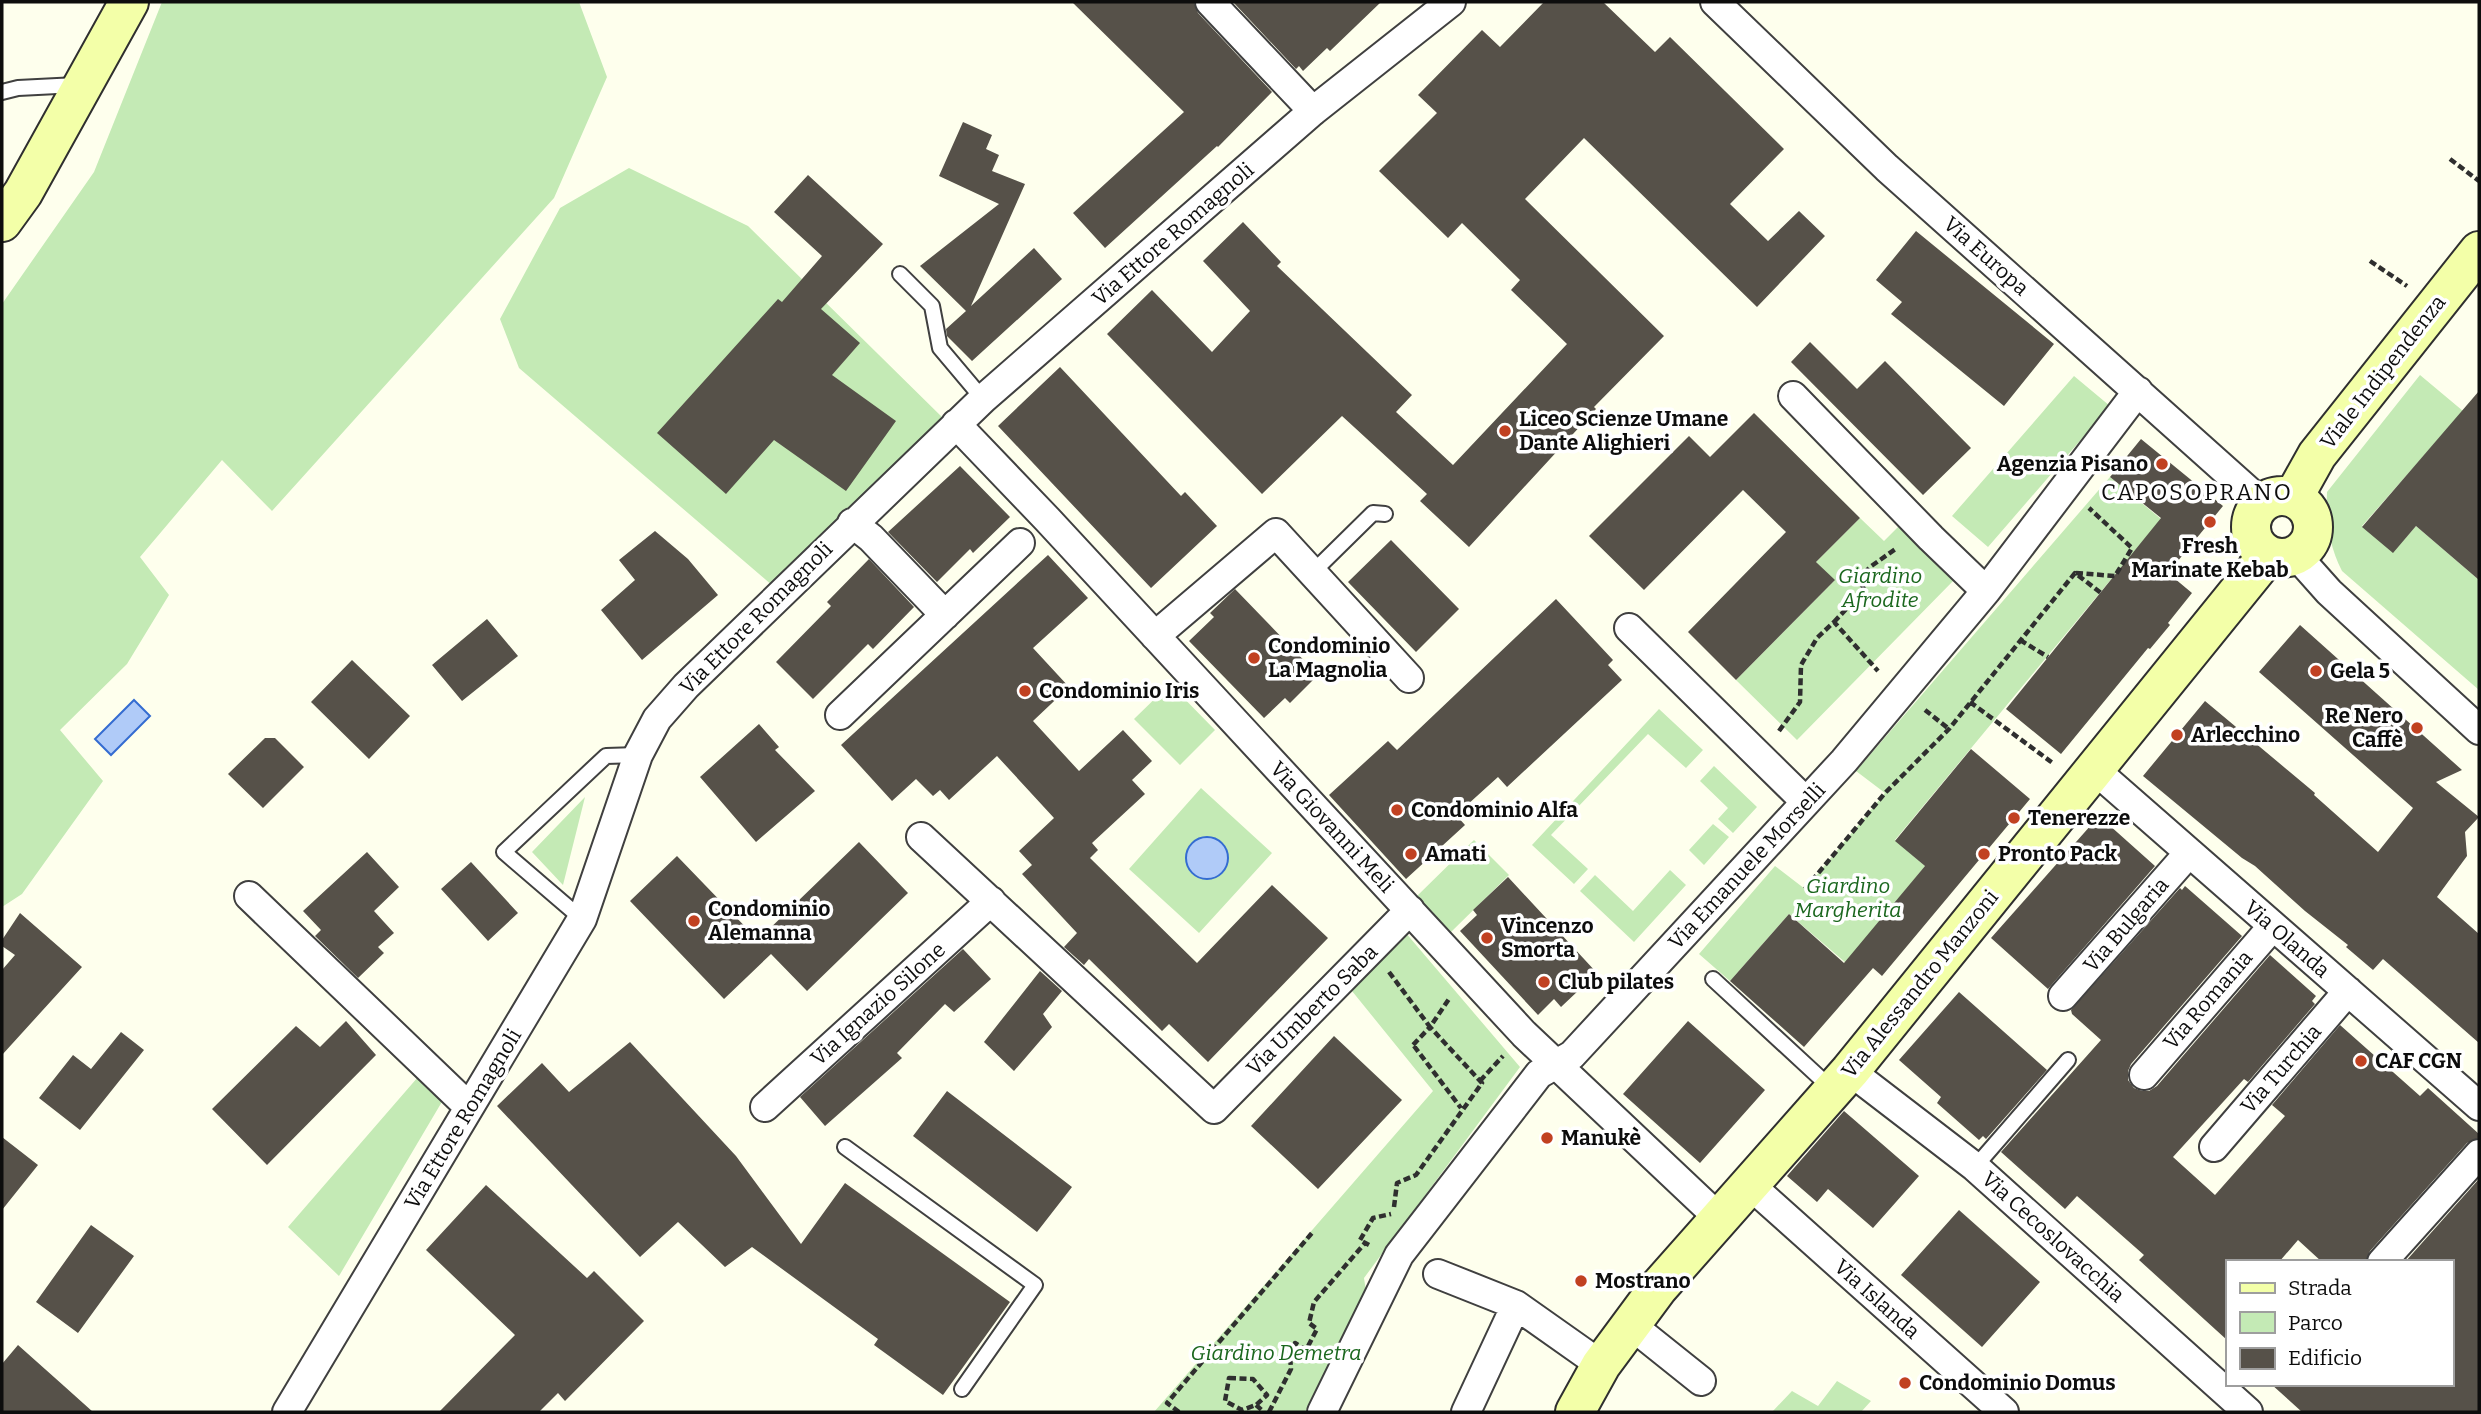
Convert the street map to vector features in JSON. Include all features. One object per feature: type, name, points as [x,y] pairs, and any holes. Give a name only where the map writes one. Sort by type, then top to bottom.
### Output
[{"type":"street","points":[[2,222],[23,193],[129,2]]},
{"type":"street","points":[[1210,2],[1313,111]]},
{"type":"street","name":"Via Ettore Romagnoli","points":[[287,1412],[582,919],[638,755],[657,719],[686,685],[983,399],[1313,111],[1451,2]]},
{"type":"street","name":"Via Europa","points":[[1715,2],[1887,168],[2138,391],[2278,501]]},
{"type":"street","name":"Viale Indipendenza","points":[[2278,501],[2479,251]]},
{"type":"street","name":"Via Emanuele Morselli","points":[[1322,1412],[1399,1255],[1539,1074],[1572,1055],[1853,751],[1986,591],[2138,391]]},
{"type":"street","points":[[1793,396],[1986,591]]},
{"type":"street","name":"Via Giovanni Meli","points":[[956,424],[1524,1034],[1720,1219]]},
{"type":"street","points":[[2282,555],[2307,546],[2313,533],[2312,518],[2305,506],[2278,501],[2252,521],[2255,541],[2282,555],[2329,592],[2479,730]]},
{"type":"street","points":[[852,523],[871,538],[944,615]]},
{"type":"street","points":[[1155,635],[1276,533],[1409,678]]},
{"type":"street","points":[[840,715],[1020,543]]},
{"type":"street","name":"Via Alessandro Manzoni","points":[[1575,1412],[1601,1365],[1658,1288],[1841,1080],[2089,778],[2282,555]]},
{"type":"street","points":[[1629,628],[1806,802]]},
{"type":"street","name":"Via Olanda","points":[[2089,778],[2188,853],[2479,1106]]},
{"type":"street","points":[[921,837],[991,901]]},
{"type":"street","name":"Via Bulgaria","points":[[2063,996],[2188,853]]},
{"type":"street","points":[[249,896],[469,1107]]},
{"type":"street","name":"Via Umberto Saba","points":[[991,901],[1214,1109],[1410,911]]},
{"type":"street","name":"Via Ignazio Silone","points":[[765,1107],[991,901]]},
{"type":"street","name":"Via Romania","points":[[2144,1074],[2273,926]]},
{"type":"street","name":"Via Turchia","points":[[2214,1147],[2348,991]]},
{"type":"street","name":"Via Cecoslovacchia","points":[[1841,1080],[1975,1167],[2248,1412]]},
{"type":"street","points":[[2384,1260],[2479,1154]]},
{"type":"street","name":"Via Islanda","points":[[1750,1185],[2004,1412]]},
{"type":"street","points":[[1438,1274],[1516,1306],[1601,1365]]},
{"type":"street","points":[[1466,1412],[1516,1306]]},
{"type":"street","points":[[1631,1325],[1702,1381]]},
{"type":"lane","points":[[2,92],[18,88],[85,84]]},
{"type":"lane","points":[[900,274],[932,306],[940,348],[983,399]]},
{"type":"lane","points":[[1312,573],[1373,513],[1385,513]]},
{"type":"lane","points":[[582,919],[504,852],[606,756],[638,755]]},
{"type":"lane","points":[[1713,979],[1841,1080]]},
{"type":"lane","points":[[1975,1167],[2068,1060]]},
{"type":"lane","points":[[845,1147],[1035,1285],[962,1389]]},
{"type":"path","points":[[2450,159],[2479,181]]},
{"type":"path","points":[[2370,261],[2405,285]]},
{"type":"path","points":[[2075,573],[2115,576],[2132,548],[2090,508]]},
{"type":"path","points":[[1761,757],[1800,702],[1801,666],[1817,638],[1864,590],[1860,578],[1896,548],[1906,551],[1920,550],[1931,538]]},
{"type":"path","points":[[2075,573],[2101,593]]},
{"type":"path","points":[[1805,889],[1885,793],[1949,729],[2075,573]]},
{"type":"path","points":[[1834,622],[1871,664]]},
{"type":"path","points":[[2020,640],[2048,657]]},
{"type":"path","points":[[1970,702],[2089,778]]},
{"type":"path","points":[[1372,949],[1430,1027],[1482,1083],[1416,1175],[1397,1183],[1394,1224]]},
{"type":"path","points":[[1461,1108],[1414,1045],[1430,1027],[1468,972]]},
{"type":"path","points":[[1376,1249],[1360,1240],[1373,1218],[1394,1213]]},
{"type":"path","points":[[1179,1412],[1167,1403],[1312,1233]]},
{"type":"path","points":[[1256,1405],[1267,1412],[1291,1369],[1290,1355],[1294,1353],[1295,1343],[1306,1350],[1317,1329],[1309,1323],[1314,1302],[1365,1243]]},
{"type":"path","points":[[1229,1378],[1253,1379],[1267,1395],[1256,1405],[1242,1410],[1225,1401],[1229,1378]]},
{"type":"green space","points":[[162,2],[579,2],[607,77],[554,198],[272,511],[222,460],[140,557],[169,595],[127,664],[60,730],[103,781],[22,894],[2,907],[2,304],[94,172]]},
{"type":"green space","points":[[629,168],[748,226],[944,419],[773,586],[519,368],[500,319],[560,208]]},
{"type":"green space","points":[[2420,375],[2463,411],[2362,526],[2393,552],[2416,526],[2479,580],[2479,690],[2342,571],[2329,533],[2327,492]]},
{"type":"green space","points":[[2074,376],[2110,406],[1988,547],[1952,516]]},
{"type":"green space","name":"Giardino Margherita","points":[[2110,477],[2161,519],[1895,840],[1925,866],[1846,963],[1789,914],[1730,981],[1699,954],[1775,866],[1805,889],[1885,793],[1856,771]]},
{"type":"green space","name":"Giardino Afrodite","points":[[1860,518],[1884,541],[1899,526],[1954,580],[1797,740],[1736,680],[1834,581],[1816,562]]},
{"type":"green space","points":[[1170,684],[1215,730],[1180,765],[1134,719]]},
{"type":"green space","points":[[1659,709],[1703,750],[1686,768],[1648,734],[1551,835],[1588,869],[1574,884],[1532,845]]},
{"type":"green space","points":[[1714,766],[1757,807],[1733,833],[1718,819],[1728,808],[1700,781]]},
{"type":"green space","points":[[1201,788],[1272,853],[1199,933],[1129,869]]},
{"type":"green space","points":[[585,797],[563,885],[532,852]]},
{"type":"green space","points":[[1713,824],[1729,837],[1704,865],[1689,850]]},
{"type":"green space","points":[[1474,840],[1509,875],[1451,932],[1416,897]]},
{"type":"green space","points":[[1670,870],[1686,885],[1634,942],[1580,891],[1595,875],[1633,911]]},
{"type":"green space","name":"Giardino Demetra","points":[[1405,932],[1520,1067],[1364,1278],[1367,1298],[1305,1412],[1154,1412],[1433,1091],[1352,991]]},
{"type":"green space","points":[[418,1077],[443,1100],[339,1276],[288,1227]]},
{"type":"green space","points":[[1837,1381],[1871,1401],[1861,1412],[1772,1412],[1792,1391],[1818,1406]]},
{"type":"water","points":[[134,700],[150,716],[111,755],[95,739]]},
{"type":"water","points":[[1207,837],[1222,843],[1228,858],[1222,873],[1207,879],[1192,873],[1186,858],[1192,843]]},
{"type":"building","points":[[1072,2],[1194,2],[1198,13],[1272,92],[1218,147],[1105,248],[1073,213],[1184,112]]},
{"type":"building","points":[[1233,2],[1381,2],[1330,51],[1327,48],[1303,71],[1299,66],[1296,69]]},
{"type":"building","points":[[1544,2],[1603,2],[1655,52],[1670,37],[1784,149],[1730,204],[1768,241],[1799,211],[1825,236],[1757,307],[1584,138],[1525,199],[1664,336],[1594,407],[1596,409],[1469,547],[1420,501],[1427,494],[1342,416],[1262,494],[1107,334],[1152,290],[1212,352],[1250,311],[1203,261],[1243,222],[1281,262],[1277,266],[1412,395],[1396,412],[1453,465],[1567,344],[1511,290],[1520,280],[1462,223],[1448,238],[1379,171],[1437,113],[1418,95],[1482,30],[1500,47]]},
{"type":"building","points":[[963,122],[992,135],[986,149],[999,155],[992,171],[1025,184],[971,306],[1034,248],[1062,279],[972,361],[947,336],[946,329],[966,311],[920,266],[999,204],[939,176]]},
{"type":"building","points":[[808,175],[883,244],[821,309],[860,343],[832,375],[896,421],[846,491],[774,440],[726,494],[657,433],[778,299],[782,302],[822,256],[774,212]]},
{"type":"building","points":[[1916,231],[2054,344],[2004,406],[1891,314],[1902,302],[1876,280]]},
{"type":"building","points":[[1810,342],[1857,389],[1885,361],[1971,448],[1923,495],[1791,362]]},
{"type":"building","points":[[1060,367],[1181,496],[1185,492],[1217,526],[1151,588],[998,426]]},
{"type":"building","points":[[2479,391],[2479,580],[2416,526],[2393,553],[2362,527]]},
{"type":"building","points":[[1754,413],[1860,518],[1816,562],[1835,580],[1736,680],[1688,632],[1786,532],[1743,490],[1644,590],[1589,536],[1689,436],[1710,457]]},
{"type":"building","points":[[2141,439],[2223,506],[2168,573],[2192,593],[2168,623],[2170,625],[2061,754],[2006,709],[2161,518],[2110,477]]},
{"type":"building","points":[[960,466],[1010,517],[973,553],[970,549],[937,582],[888,532]]},
{"type":"building","points":[[655,531],[688,559],[718,595],[642,660],[601,610],[635,580],[619,560]]},
{"type":"building","points":[[1391,540],[1459,609],[1416,652],[1348,582]]},
{"type":"building","points":[[1048,555],[1088,598],[1033,648],[1069,687],[1033,721],[1079,771],[1123,730],[1152,761],[1132,780],[1145,794],[1092,843],[1098,850],[1090,858],[1197,963],[1272,885],[1328,938],[1208,1062],[1169,1024],[1162,1031],[1089,959],[1084,965],[1064,947],[1077,933],[1022,874],[1032,865],[1019,851],[1054,818],[997,756],[949,800],[940,790],[933,796],[916,779],[892,801],[841,745]]},
{"type":"building","points":[[869,559],[914,607],[873,649],[868,644],[813,699],[776,662],[831,606],[827,602]]},
{"type":"building","name":"Condominio La Magnolia","points":[[1235,589],[1318,675],[1290,703],[1285,698],[1264,718],[1189,641],[1214,617],[1210,613]]},
{"type":"building","points":[[1556,599],[1613,660],[1608,665],[1622,680],[1507,787],[1498,777],[1456,815],[1465,825],[1406,879],[1329,795],[1388,741],[1397,750]]},
{"type":"building","points":[[487,619],[518,656],[462,701],[432,665]]},
{"type":"building","points":[[2300,625],[2462,770],[2436,782],[2479,817],[2465,832],[2467,856],[2437,897],[2479,934],[2479,1043],[2383,959],[2373,970],[2346,947],[2348,945],[2255,866],[2143,776],[2205,701],[2315,793],[2314,795],[2378,852],[2413,808],[2259,672]]},
{"type":"building","points":[[352,660],[410,716],[369,759],[311,702]]},
{"type":"building","points":[[759,724],[779,747],[775,750],[815,791],[756,842],[700,777]]},
{"type":"building","points":[[265,738],[275,738],[304,767],[263,808],[228,774]]},
{"type":"building","points":[[1971,749],[2030,799],[1882,976],[1873,968],[1804,1047],[1730,981],[1789,914],[1844,963],[1925,866],[1895,841]]},
{"type":"building","points":[[2099,816],[2155,866],[2048,989],[1991,938]]},
{"type":"building","points":[[859,842],[908,893],[807,991],[771,954],[724,999],[630,901],[677,856],[758,940]]},
{"type":"building","points":[[367,852],[399,887],[374,911],[394,933],[378,947],[384,953],[358,978],[315,936],[321,930],[303,911]]},
{"type":"building","points":[[471,862],[518,913],[488,941],[441,889]]},
{"type":"building","points":[[1508,877],[1597,973],[1561,1007],[1554,999],[1538,1015],[1460,931],[1477,915],[1473,910]]},
{"type":"building","points":[[2185,886],[2242,936],[2131,1064],[2128,1080],[2134,1088],[2149,1091],[2157,1086],[2270,955],[2316,996],[2312,1001],[2315,1004],[2248,1082],[2244,1079],[2173,1157],[2215,1195],[2285,1116],[2272,1105],[2340,1025],[2420,1096],[2428,1088],[2479,1134],[2479,1138],[2467,1143],[2370,1251],[2367,1260],[2320,1260],[2298,1240],[2281,1260],[2226,1260],[2226,1339],[2139,1260],[2144,1255],[2077,1196],[2065,1209],[2001,1152],[2101,1040],[2072,1014],[2071,1010],[2180,888],[2182,890]]},
{"type":"building","points":[[20,913],[82,967],[2,1055],[2,970],[15,955],[2,946],[2,940]]},
{"type":"building","points":[[963,949],[991,979],[954,1012],[945,1004],[897,1053],[902,1058],[825,1126],[800,1097]]},
{"type":"building","points":[[1040,971],[1062,991],[1043,1014],[1052,1027],[1014,1071],[984,1042]]},
{"type":"building","points":[[1959,992],[2047,1070],[1986,1139],[1983,1136],[1979,1140],[1937,1103],[1941,1097],[1899,1060]]},
{"type":"building","points":[[346,1021],[376,1055],[267,1165],[212,1109],[296,1026],[320,1047]]},
{"type":"building","points":[[1688,1021],[1765,1090],[1700,1163],[1623,1094]]},
{"type":"building","points":[[121,1032],[144,1050],[80,1130],[39,1098],[73,1055],[91,1069]]},
{"type":"building","points":[[1334,1036],[1402,1100],[1318,1189],[1251,1126]]},
{"type":"building","points":[[630,1042],[736,1156],[801,1244],[845,1183],[1010,1302],[943,1395],[874,1345],[878,1339],[752,1247],[725,1267],[678,1222],[640,1257],[497,1106],[542,1063],[569,1092]]},
{"type":"building","points":[[947,1091],[1072,1187],[1037,1232],[913,1136]]},
{"type":"building","points":[[1844,1111],[1919,1176],[1873,1228],[1828,1189],[1817,1202],[1787,1176]]},
{"type":"building","points":[[2,1137],[38,1165],[2,1210]]},
{"type":"building","points":[[2479,1179],[2479,1412],[2302,1412],[2273,1386],[2453,1386],[2453,1260],[2407,1260]]},
{"type":"building","points":[[486,1185],[587,1278],[594,1271],[644,1321],[565,1401],[558,1393],[539,1412],[439,1412],[515,1335],[426,1250]]},
{"type":"building","points":[[1959,1210],[2040,1282],[1982,1347],[1901,1275]]},
{"type":"building","points":[[91,1225],[134,1256],[78,1333],[36,1302]]},
{"type":"building","points":[[18,1345],[93,1412],[2,1412],[2,1364]]},
{"type":"place","name":"Liceo Scienze Umane Dante Alighieri","points":[[1505,431]]},
{"type":"place","name":"Agenzia Pisano","points":[[2162,464]]},
{"type":"place","name":"Fresh Marinate Kebab","points":[[2210,522]]},
{"type":"place","name":"Condominio La Magnolia","points":[[1254,658]]},
{"type":"place","name":"Gela 5","points":[[2316,671]]},
{"type":"place","name":"Condominio Iris","points":[[1025,691]]},
{"type":"place","name":"Re Nero Caffè","points":[[2417,728]]},
{"type":"place","name":"Arlecchino","points":[[2177,735]]},
{"type":"place","name":"Condominio Alfa","points":[[1397,810]]},
{"type":"place","name":"Tenerezze","points":[[2014,818]]},
{"type":"place","name":"Amati","points":[[1411,854]]},
{"type":"place","name":"Pronto Pack","points":[[1984,854]]},
{"type":"place","name":"Condominio Alemanna","points":[[694,921]]},
{"type":"place","name":"Vincenzo Smorta","points":[[1487,938]]},
{"type":"place","name":"Club pilates","points":[[1544,982]]},
{"type":"place","name":"CAF CGN","points":[[2361,1061]]},
{"type":"place","name":"Manukè","points":[[1547,1138]]},
{"type":"place","name":"Mostrano","points":[[1581,1281]]},
{"type":"place","name":"Condominio Domus","points":[[1905,1383]]},
{"type":"district","name":"CAPOSOPRANO","points":[[2197,492]]}]
